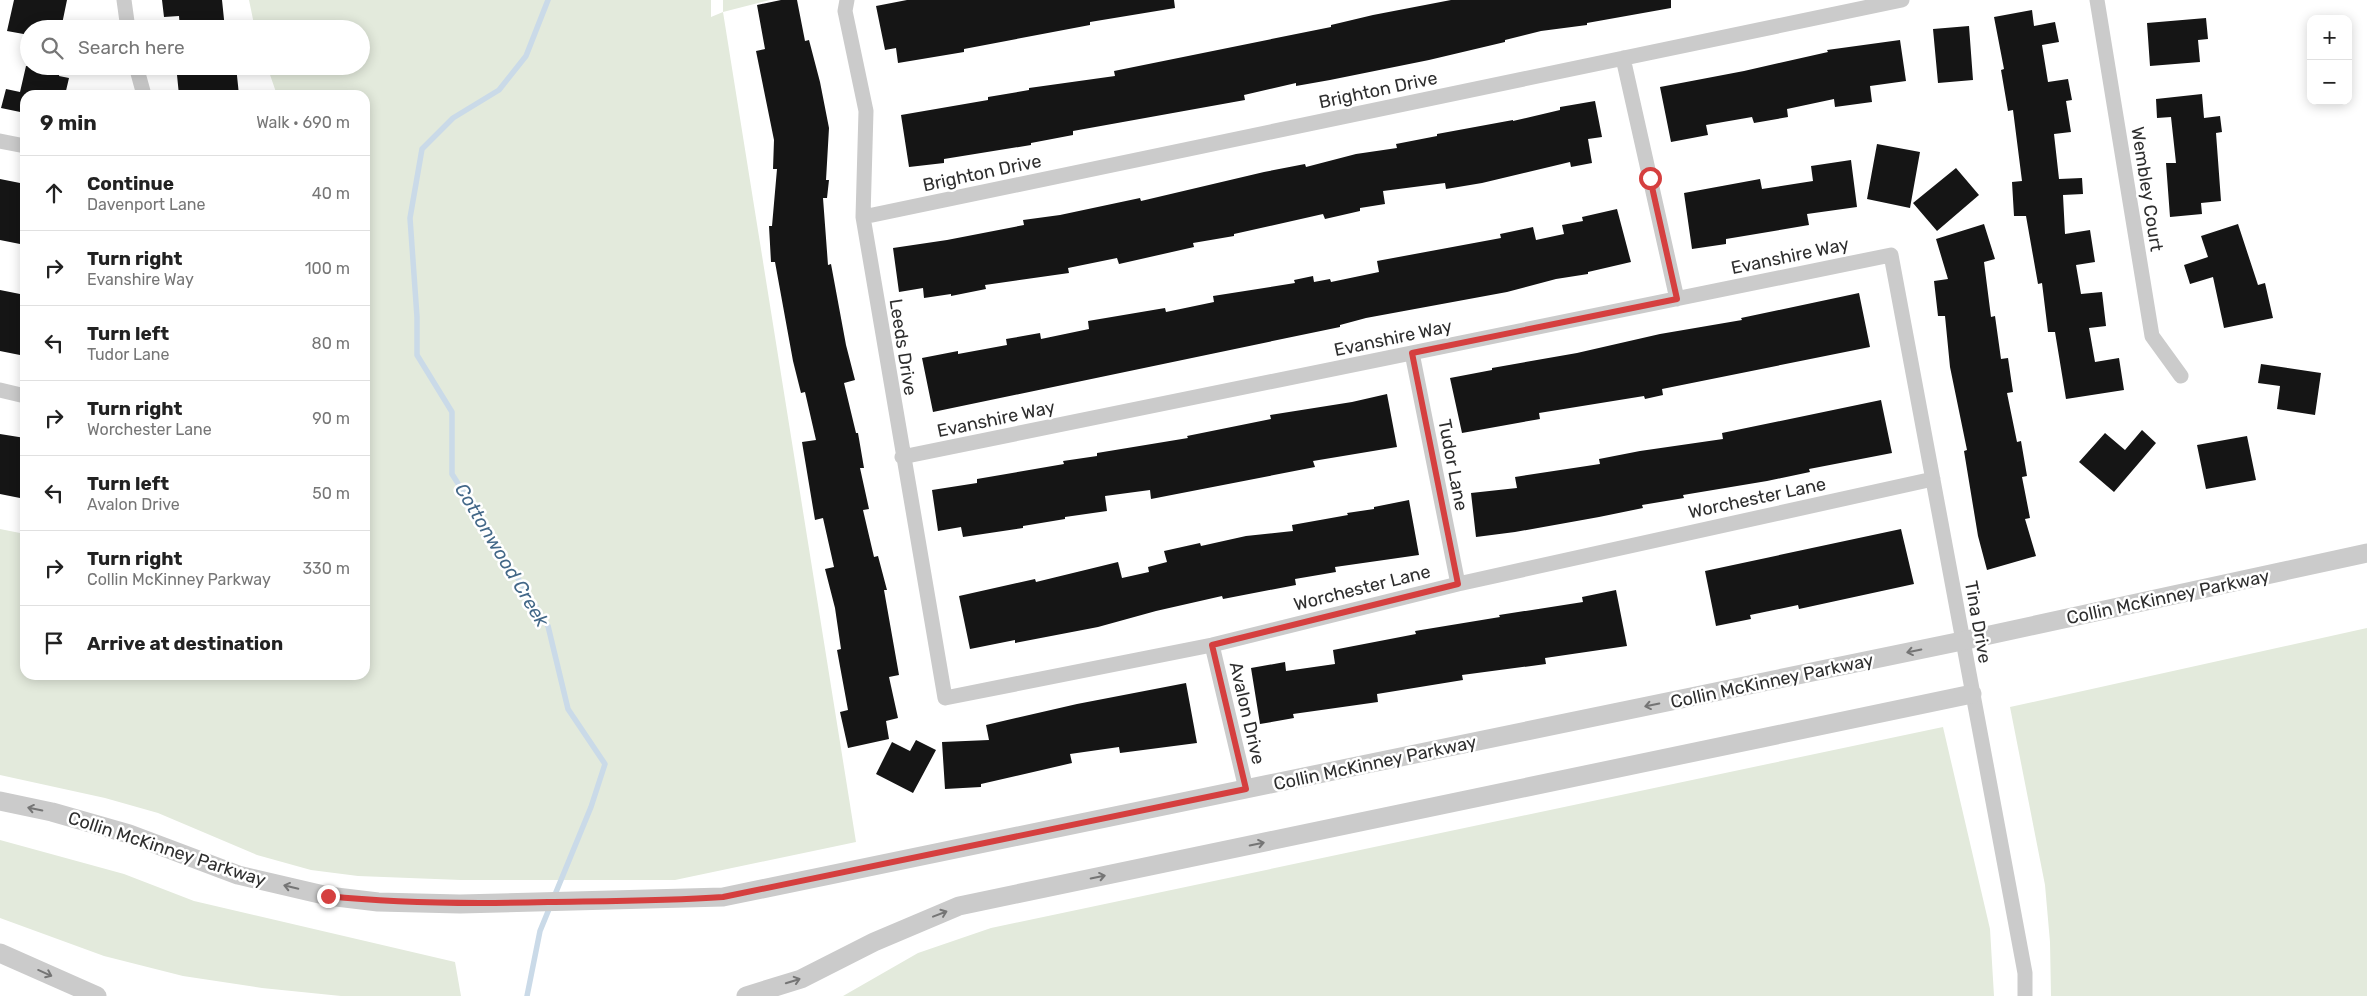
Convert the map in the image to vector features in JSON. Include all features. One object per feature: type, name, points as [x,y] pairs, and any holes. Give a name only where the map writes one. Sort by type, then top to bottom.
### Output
[{"type":"street","points":[[124,0],[127,20]]},
{"type":"street","name":"Leeds Drive","points":[[846,0],[845,11],[866,111],[863,217],[902,457],[945,698]]},
{"type":"street","name":"Brighton Drive","points":[[863,217],[1623,58],[1844,6],[1902,0]]},
{"type":"street","name":"Wembley Court","points":[[2097,0],[2152,336],[2181,376]]},
{"type":"street","points":[[1623,58],[1677,299]]},
{"type":"street","points":[[138,75],[143,90]]},
{"type":"street","points":[[0,140],[20,145]]},
{"type":"street","name":"Evanshire Way","points":[[902,457],[1891,255]]},
{"type":"street","name":"Tina Drive","points":[[1891,255],[2024,973],[2025,996]]},
{"type":"street","name":"Tudor Lane","points":[[1412,353],[1458,584]]},
{"type":"street","points":[[0,390],[20,395]]},
{"type":"street","name":"Worchester Lane","points":[[945,698],[1212,645],[1458,584],[1933,479]]},
{"type":"street","name":"Collin McKinney Parkway","points":[[0,801],[52,812],[129,834],[199,862],[238,875],[328,896],[378,902],[460,904],[670,900],[723,897],[1962,641],[2367,553]]},
{"type":"street","name":"Avalon Drive","points":[[1212,645],[1246,789]]},
{"type":"street","points":[[746,996],[801,979],[874,942],[960,906],[1972,694]]},
{"type":"street","points":[[0,954],[97,996]]},
{"type":"shaded area","points":[[249,0],[711,0],[711,17],[723,12],[856,842],[675,880],[461,880],[358,876],[311,870],[257,855],[158,813],[105,798],[0,775],[0,529],[20,533],[20,680],[370,680],[370,90],[275,90],[270,75],[370,75],[370,20],[253,20]]},
{"type":"shaded area","points":[[723,0],[770,0],[723,12]]},
{"type":"shaded area","points":[[2367,628],[2367,996],[2051,996],[2050,942],[2045,885],[2010,707]]},
{"type":"shaded area","points":[[1943,727],[1990,929],[1994,996],[843,996],[918,953],[991,928]]},
{"type":"shaded area","points":[[0,840],[124,874],[194,901],[455,962],[461,996],[341,996],[262,988],[183,976],[104,956],[0,918]]},
{"type":"building","points":[[14,0],[67,0],[63,20],[20,20],[20,33],[7,31]]},
{"type":"building","points":[[162,0],[222,0],[224,20],[179,20],[179,16],[164,17]]},
{"type":"building","points":[[781,0],[797,0],[805,41],[809,40],[820,82],[829,128],[826,180],[829,180],[827,198],[823,198],[828,265],[831,264],[846,345],[855,380],[844,383],[856,433],[858,433],[864,468],[860,468],[869,509],[863,510],[874,557],[878,556],[887,590],[884,590],[899,675],[889,677],[898,718],[886,721],[889,739],[848,748],[840,712],[848,710],[837,650],[841,649],[835,608],[825,569],[834,567],[823,518],[815,520],[802,442],[816,440],[805,392],[801,393],[793,361],[775,262],[771,262],[769,226],[772,226],[777,169],[773,169],[774,140],[756,51],[765,49],[757,5]]},
{"type":"building","points":[[907,0],[1174,0],[1175,8],[1090,22],[1090,25],[964,49],[964,52],[898,63],[896,48],[885,50],[876,6]]},
{"type":"building","points":[[1451,0],[1671,0],[1671,8],[1587,23],[1587,25],[1541,31],[1505,40],[1505,42],[1429,60],[1296,86],[1296,83],[1244,95],[1245,100],[1073,131],[1073,135],[1031,143],[1031,145],[944,159],[944,163],[909,167],[901,115],[988,100],[988,97],[1029,90],[1029,88],[1115,76],[1114,71],[1331,27],[1331,25],[1373,15]]},
{"type":"building","points":[[2032,10],[2034,26],[2055,22],[2059,42],[2042,45],[2048,82],[2068,79],[2072,100],[2066,101],[2071,132],[2054,134],[2059,179],[2082,178],[2083,194],[2063,195],[2065,234],[2090,230],[2095,262],[2076,265],[2081,294],[2102,292],[2106,326],[2089,328],[2095,362],[2119,358],[2124,390],[2066,399],[2055,332],[2048,332],[2042,283],[2038,284],[2026,216],[2014,216],[2012,182],[2022,181],[2013,110],[2008,111],[2001,70],[2004,69],[1994,17]]},
{"type":"building","points":[[2206,18],[2208,39],[2198,40],[2200,62],[2150,66],[2147,23]]},
{"type":"building","points":[[1969,26],[1973,80],[1938,83],[1933,29]]},
{"type":"building","points":[[1900,40],[1906,81],[1870,86],[1872,102],[1835,107],[1834,99],[1787,109],[1788,117],[1754,123],[1752,117],[1706,125],[1708,135],[1671,142],[1660,87],[1744,71],[1828,52],[1827,50]]},
{"type":"building","points":[[24,75],[59,75],[69,78],[66,90],[20,90]]},
{"type":"building","points":[[177,75],[237,75],[238,90],[178,90]]},
{"type":"building","points":[[6,89],[20,92],[20,112],[1,108]]},
{"type":"building","points":[[2202,94],[2204,118],[2220,116],[2222,132],[2216,133],[2221,201],[2201,203],[2202,214],[2170,217],[2166,163],[2176,163],[2171,117],[2157,118],[2156,99]]},
{"type":"building","points":[[1595,101],[1602,137],[1588,139],[1592,163],[1571,167],[1570,162],[1482,183],[1446,189],[1445,183],[1383,191],[1385,204],[1360,208],[1360,211],[1325,219],[1323,214],[1234,234],[1234,236],[1193,243],[1194,247],[1119,264],[1117,258],[1068,268],[1069,273],[985,285],[986,289],[951,296],[951,294],[924,298],[923,288],[899,292],[893,248],[1024,225],[1023,220],[1060,215],[1140,198],[1141,201],[1264,172],[1305,164],[1306,167],[1356,154],[1397,148],[1396,144],[1437,136],[1437,134],[1513,121],[1560,110],[1560,107]]},
{"type":"building","points":[[1877,144],[1920,152],[1910,208],[1867,199]]},
{"type":"building","points":[[1851,160],[1857,207],[1807,214],[1809,225],[1726,239],[1726,244],[1692,249],[1684,193],[1760,179],[1762,189],[1813,181],[1811,166]]},
{"type":"building","points":[[1956,168],[1979,195],[1937,231],[1913,203]]},
{"type":"building","points":[[0,179],[20,183],[20,244],[0,240]]},
{"type":"building","points":[[1617,209],[1631,262],[1588,272],[1588,274],[1556,279],[1507,292],[1366,318],[1340,325],[1340,327],[933,412],[922,358],[1007,345],[1006,339],[1040,333],[1041,339],[1089,329],[1088,321],[1165,308],[1166,312],[1214,302],[1213,296],[1295,283],[1294,280],[1313,276],[1314,282],[1330,279],[1331,282],[1379,272],[1377,261],[1501,238],[1500,234],[1533,227],[1536,240],[1564,234],[1562,225],[1583,221],[1582,217]]},
{"type":"building","points":[[1984,224],[1995,259],[1984,262],[1991,317],[1995,316],[2001,359],[2008,358],[2013,392],[2007,393],[2017,442],[2021,441],[2027,476],[2022,477],[2030,518],[2025,519],[2036,556],[1987,570],[1978,536],[1964,451],[1967,450],[1950,367],[1945,316],[1938,316],[1934,281],[1948,279],[1936,239]]},
{"type":"building","points":[[2238,224],[2258,285],[2265,283],[2273,318],[2224,328],[2213,277],[2190,284],[2184,265],[2208,257],[2201,236]]},
{"type":"building","points":[[0,290],[20,294],[20,355],[0,351]]},
{"type":"building","points":[[1859,293],[1870,347],[1662,389],[1663,395],[1645,399],[1644,396],[1539,413],[1540,419],[1462,433],[1450,378],[1492,370],[1492,368],[1577,353],[1660,334],[1742,320],[1741,318]]},
{"type":"building","points":[[2261,364],[2321,373],[2315,415],[2277,409],[2280,386],[2258,383]]},
{"type":"building","points":[[1387,394],[1397,447],[1313,461],[1315,467],[1151,499],[1150,490],[1105,496],[1107,511],[1065,517],[1065,519],[1023,526],[1023,528],[963,537],[961,527],[938,531],[932,490],[977,483],[977,479],[1064,464],[1063,461],[1097,456],[1097,453],[1188,438],[1187,436],[1271,419],[1270,415],[1352,402]]},
{"type":"building","points":[[1881,400],[1892,453],[1809,469],[1810,472],[1767,481],[1683,495],[1684,498],[1642,505],[1643,508],[1599,517],[1476,537],[1471,493],[1517,488],[1515,477],[1600,464],[1599,459],[1640,451],[1723,439],[1722,433]]},
{"type":"building","points":[[2142,430],[2156,443],[2114,492],[2079,462],[2105,433],[2125,450]]},
{"type":"building","points":[[0,434],[20,437],[20,498],[0,494]]},
{"type":"building","points":[[2247,436],[2256,480],[2206,489],[2197,445]]},
{"type":"building","points":[[1409,500],[1419,555],[1335,567],[1336,572],[1295,579],[1296,585],[1223,599],[1222,596],[1098,627],[1015,643],[1015,640],[970,649],[959,596],[1035,579],[1036,582],[1118,562],[1122,578],[1149,572],[1148,567],[1167,562],[1164,551],[1200,543],[1201,546],[1246,536],[1293,531],[1292,525],[1348,515],[1347,513],[1374,509],[1374,507]]},
{"type":"building","points":[[1901,529],[1914,584],[1799,609],[1798,605],[1750,615],[1751,619],[1716,626],[1705,571]]},
{"type":"building","points":[[1616,590],[1627,646],[1545,658],[1546,664],[1462,675],[1463,680],[1377,694],[1378,702],[1293,714],[1294,718],[1260,724],[1251,668],[1285,662],[1286,671],[1335,664],[1333,650],[1416,634],[1415,631],[1583,602],[1582,597]]},
{"type":"building","points":[[1186,683],[1197,743],[1120,753],[1119,747],[1070,754],[1072,763],[981,784],[981,787],[945,789],[942,742],[989,740],[986,725],[1077,704]]},
{"type":"building","points":[[916,740],[936,750],[913,793],[876,774],[892,742],[910,751]]},
{"type":"waterway","name":"Cottonwood Creek","points":[[527,996],[540,931],[591,807],[605,764],[568,709],[548,626],[452,474],[452,412],[417,355],[417,317],[410,218],[422,149],[453,118],[499,90],[526,56],[548,0]]},
{"type":"route","points":[[328,896],[378,902],[460,904],[670,900],[723,897],[1246,789],[1212,645],[1458,584],[1412,353],[1677,299],[1650,178]]}]
